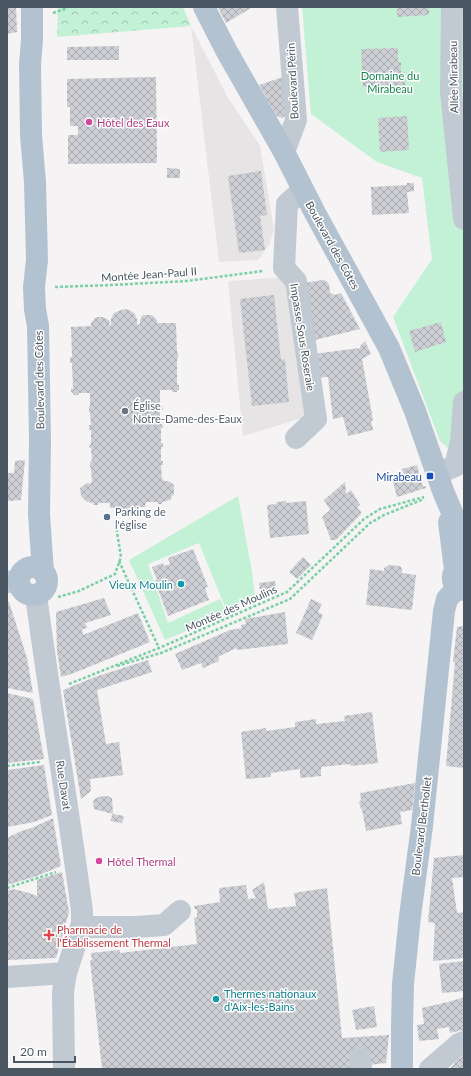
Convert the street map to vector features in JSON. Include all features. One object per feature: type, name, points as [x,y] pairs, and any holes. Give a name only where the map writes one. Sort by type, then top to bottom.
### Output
[{"type":"main road","name":"Boulevard des Côtes","points":[[204,7],[389,348],[415,411],[440,482],[464,541]]},
{"type":"main road","name":"Boulevard des Côtes","points":[[36,599],[47,584],[47,580],[27,571],[39,514],[40,441],[38,326],[35,309],[34,287],[37,260],[35,182],[31,135],[30,64],[32,40],[41,10]]},
{"type":"main road","name":"Boulevard des Côtes","points":[[440,482],[460,578]]},
{"type":"main road","name":"Boulevard Berthollet","points":[[402,1068],[403,984],[422,826],[444,612],[447,599],[460,578]]},
{"type":"street","name":"Boulevard Périn","points":[[284,152],[296,120],[287,7]]},
{"type":"street","name":"Allée Mirabeau","points":[[452,7],[451,92],[464,219]]},
{"type":"street","name":"Impasse Sous Roseraie","points":[[296,438],[316,419],[296,281],[284,268],[287,204],[303,190]]},
{"type":"street","points":[[440,482],[454,466],[461,444],[464,402]]},
{"type":"street","name":"Rue Davat","points":[[36,599],[61,759],[82,911],[81,927],[66,973],[63,992],[64,1068]]},
{"type":"street","points":[[81,927],[136,927],[164,925],[180,911]]},
{"type":"street","points":[[7,977],[66,973]]},
{"type":"street","points":[[402,1068],[433,1066],[459,1044],[464,1042]]},
{"type":"path","points":[[41,10],[59,11],[68,7]]},
{"type":"path","name":"Montée Jean-Paul II","points":[[34,287],[187,281],[265,271]]},
{"type":"path","points":[[101,671],[161,653],[290,599],[370,523],[440,482]]},
{"type":"path","name":"Montée des Moulins","points":[[50,691],[159,648],[287,592],[364,519],[380,509],[440,482]]},
{"type":"path","points":[[36,599],[79,591],[116,574],[121,556],[116,526]]},
{"type":"path","points":[[119,561],[159,648]]},
{"type":"path","points":[[7,766],[61,759]]},
{"type":"path","points":[[7,888],[76,866]]},
{"type":"shaded area","points":[[191,26],[227,96],[260,146],[274,229],[269,245],[258,260],[219,262]]},
{"type":"shaded area","points":[[291,277],[312,415],[243,436],[228,281]]},
{"type":"green space","points":[[58,7],[183,7],[191,26],[57,37]]},
{"type":"green space","name":"Domaine du Mirabeau","points":[[302,7],[464,7],[464,462],[440,441],[393,317],[432,259],[422,178],[377,162],[311,114]]},
{"type":"green space","points":[[238,496],[252,572],[255,598],[225,607],[199,543],[148,564],[168,623],[220,599],[227,614],[165,640],[129,560]]},
{"type":"building","points":[[7,7],[16,7],[17,32],[7,34]]},
{"type":"building","points":[[218,7],[251,7],[251,8],[226,23]]},
{"type":"building","points":[[397,7],[429,7],[429,15],[397,17]]},
{"type":"building","points":[[119,46],[119,60],[67,60],[67,47]]},
{"type":"building","points":[[398,48],[398,62],[401,62],[401,72],[405,72],[405,85],[363,87],[361,49]]},
{"type":"building","points":[[156,77],[157,163],[68,164],[68,135],[78,135],[78,126],[70,126],[70,107],[67,107],[67,79]]},
{"type":"building","points":[[283,77],[286,115],[282,118],[276,116],[259,85]]},
{"type":"building","points":[[407,116],[409,150],[380,152],[378,118]]},
{"type":"building","points":[[167,168],[180,169],[180,178],[167,178]]},
{"type":"building","points":[[261,171],[267,215],[260,216],[265,250],[239,253],[228,176]]},
{"type":"building","points":[[407,183],[414,183],[414,191],[407,192],[409,213],[372,215],[371,187],[407,185]]},
{"type":"building","points":[[323,280],[329,284],[330,293],[335,295],[341,293],[360,329],[311,341],[304,283]]},
{"type":"building","points":[[274,295],[281,360],[285,359],[289,402],[252,406],[240,299]]},
{"type":"building","name":"Église Notre-Dame-des-Eaux","points":[[127,309],[134,313],[137,319],[137,325],[140,324],[140,320],[143,315],[152,315],[157,320],[157,323],[176,323],[178,353],[177,385],[179,385],[179,390],[177,390],[177,392],[172,392],[172,390],[160,390],[160,406],[162,406],[163,410],[160,410],[160,424],[162,424],[163,428],[161,428],[161,443],[163,443],[163,447],[161,447],[161,461],[163,461],[163,465],[161,465],[162,480],[168,481],[174,485],[174,493],[170,500],[162,502],[162,504],[158,504],[158,502],[146,502],[145,507],[138,507],[138,510],[119,510],[118,508],[110,508],[110,503],[98,503],[98,505],[93,505],[94,503],[87,502],[81,496],[80,488],[87,483],[91,484],[92,482],[90,467],[90,462],[92,461],[91,448],[89,448],[91,444],[91,430],[89,430],[89,425],[91,425],[89,412],[90,393],[78,393],[79,395],[74,395],[71,392],[71,388],[73,389],[72,363],[70,363],[70,358],[72,357],[71,327],[91,326],[91,323],[96,317],[103,317],[110,321],[109,326],[111,325],[111,319],[114,313]]},
{"type":"building","points":[[441,322],[446,342],[415,352],[409,331]]},
{"type":"building","points":[[365,341],[371,354],[362,359],[373,420],[371,421],[373,430],[348,436],[343,417],[333,419],[328,377],[316,378],[313,354],[360,348]]},
{"type":"building","points":[[25,460],[21,500],[7,501],[7,473],[14,473],[15,461]]},
{"type":"building","points":[[417,465],[423,487],[426,486],[426,488],[397,497],[392,478],[404,475],[402,469]]},
{"type":"building","points":[[345,482],[346,494],[351,490],[360,505],[357,507],[361,514],[336,540],[331,540],[322,517],[330,510],[324,500]]},
{"type":"building","points":[[286,501],[286,503],[306,501],[309,534],[270,538],[267,505]]},
{"type":"building","name":"Vieux Moulin","points":[[193,549],[208,587],[205,588],[209,600],[168,616],[155,581],[157,580],[152,567],[163,563],[164,566],[170,564],[168,558]]},
{"type":"building","points":[[303,557],[311,565],[297,579],[289,572]]},
{"type":"building","points":[[389,565],[400,566],[402,573],[416,575],[412,610],[366,605],[370,569],[384,571],[384,568]]},
{"type":"building","points":[[275,581],[277,592],[261,598],[259,583]]},
{"type":"building","points":[[104,598],[111,615],[85,623],[87,628],[82,629],[83,635],[138,613],[150,642],[61,677],[57,651],[56,612]]},
{"type":"building","points":[[311,599],[322,604],[318,612],[323,615],[312,640],[296,633]]},
{"type":"building","points":[[7,601],[9,602],[27,658],[33,693],[7,688]]},
{"type":"building","points":[[285,612],[288,644],[237,650],[236,648],[218,657],[219,661],[203,668],[201,663],[182,670],[175,654],[230,630],[242,628],[241,625],[246,624],[245,619]]},
{"type":"building","points":[[464,626],[464,768],[446,766],[455,662],[453,662],[457,627]]},
{"type":"building","points":[[148,660],[152,672],[97,690],[106,744],[119,742],[123,775],[90,779],[91,791],[81,799],[63,690],[95,677]]},
{"type":"building","points":[[7,693],[33,699],[44,759],[7,763]]},
{"type":"building","points":[[372,712],[378,763],[321,767],[321,776],[300,778],[300,769],[271,773],[271,777],[246,779],[241,732],[266,728],[266,731],[295,727],[295,722],[316,719],[316,724],[345,721],[344,716]]},
{"type":"building","points":[[44,765],[52,815],[34,822],[7,827],[7,770]]},
{"type":"building","points":[[415,783],[412,810],[400,812],[402,824],[366,831],[362,809],[359,802],[361,800],[360,793]]},
{"type":"building","points":[[103,796],[112,798],[113,814],[94,809],[93,801],[96,798]]},
{"type":"building","points":[[113,814],[124,816],[122,823],[110,821]]},
{"type":"building","points":[[53,818],[61,866],[37,876],[7,885],[7,838]]},
{"type":"building","points":[[464,855],[464,877],[452,878],[457,913],[464,912],[464,958],[433,961],[435,923],[428,922],[434,858]]},
{"type":"building","points":[[62,872],[69,912],[56,958],[7,960],[7,891],[13,889],[37,896],[37,880]]},
{"type":"building","name":"Thermes nationaux d'Aix-les-Bains","points":[[264,882],[268,909],[296,906],[294,893],[327,888],[342,1038],[389,1035],[386,1063],[368,1065],[357,1069],[102,1069],[90,960],[92,960],[91,953],[119,950],[120,953],[197,944],[194,918],[197,917],[197,909],[195,909],[194,906],[220,902],[219,888],[246,885],[248,899],[256,898],[252,890]]},
{"type":"building","points":[[464,961],[464,991],[442,993],[439,964]]},
{"type":"building","points":[[464,997],[464,1036],[462,1030],[450,1033],[449,1027],[437,1029],[439,1039],[419,1041],[417,1025],[424,1024],[422,1008]]},
{"type":"building","points":[[374,1006],[377,1027],[356,1030],[352,1010]]},
{"type":"building","points":[[464,1055],[464,1069],[450,1069],[457,1060]]},
{"type":"place","name":"Hôtel des Eaux","points":[[89,122]]},
{"type":"place","name":"Église Notre-Dame-des-Eaux","points":[[125,411]]},
{"type":"place","name":"Mirabeau","points":[[430,476]]},
{"type":"place","name":"Parking de l'église","points":[[107,517]]},
{"type":"place","name":"Vieux Moulin","points":[[181,584]]},
{"type":"place","name":"Hôtel Thermal","points":[[99,861]]},
{"type":"place","name":"Pharmacie de l'Établissement Thermal","points":[[49,935]]},
{"type":"place","name":"Thermes nationaux d'Aix-les-Bains","points":[[216,999]]}]
